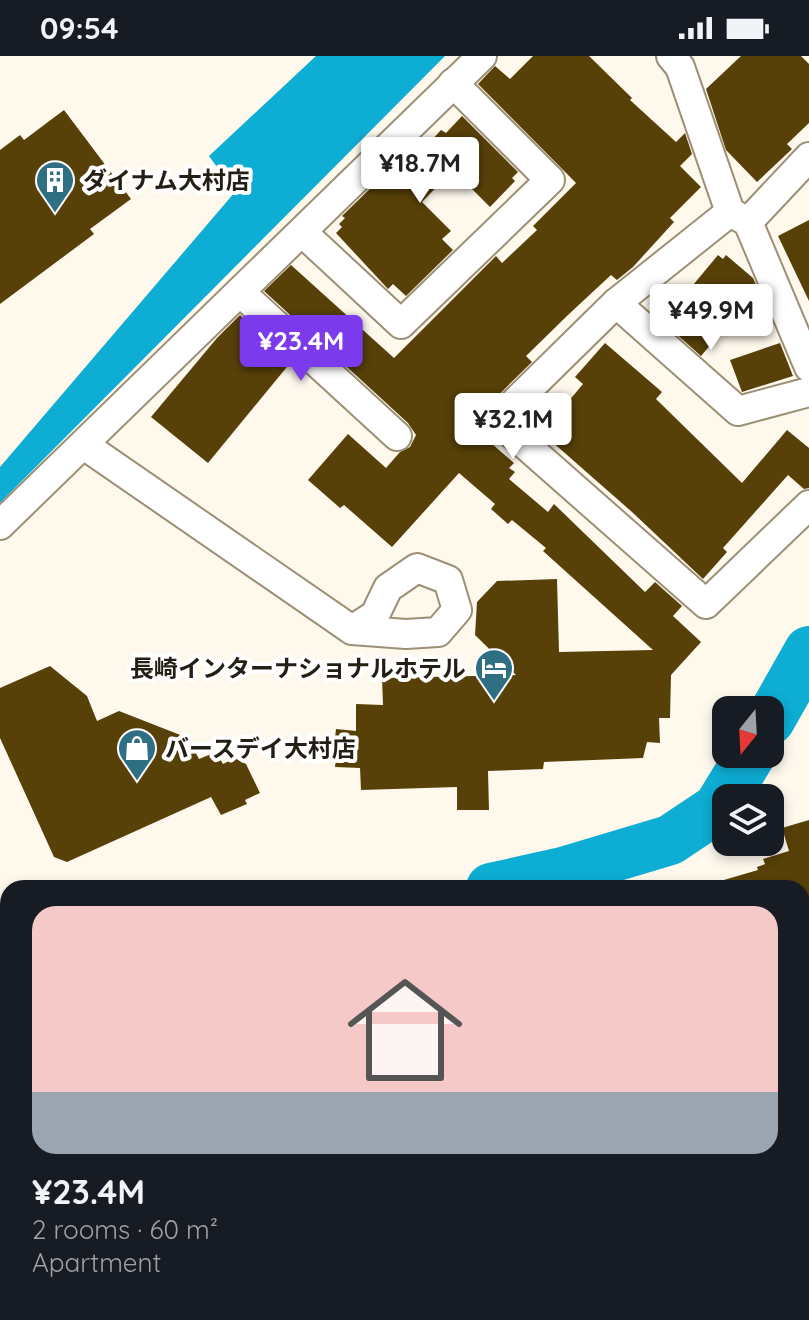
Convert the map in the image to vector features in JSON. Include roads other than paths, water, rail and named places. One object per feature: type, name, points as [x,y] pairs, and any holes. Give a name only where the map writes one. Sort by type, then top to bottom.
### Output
[{"type":"street","points":[[0,525],[482,56]]},
{"type":"street","points":[[681,60],[739,217],[809,367]]},
{"type":"street","points":[[302,232],[401,324],[550,180],[453,83]]},
{"type":"street","points":[[809,158],[739,217],[616,303],[497,420],[706,604],[809,505]]},
{"type":"street","points":[[240,292],[397,436]]},
{"type":"street","points":[[616,303],[738,411],[809,392]]},
{"type":"street","points":[[84,445],[352,630]]},
{"type":"water","points":[[316,56],[445,56],[0,503],[0,467],[235,192],[209,156]]},
{"type":"waterway","points":[[784,696],[809,651]]},
{"type":"waterway","points":[[527,880],[670,840],[718,808],[742,768]]},
{"type":"place","name":"ダイナム大村店","points":[[55,214]]},
{"type":"place","name":"長崎インターナショナルホテル","points":[[494,702]]},
{"type":"place","name":"バースデイ大村店","points":[[137,782]]}]
